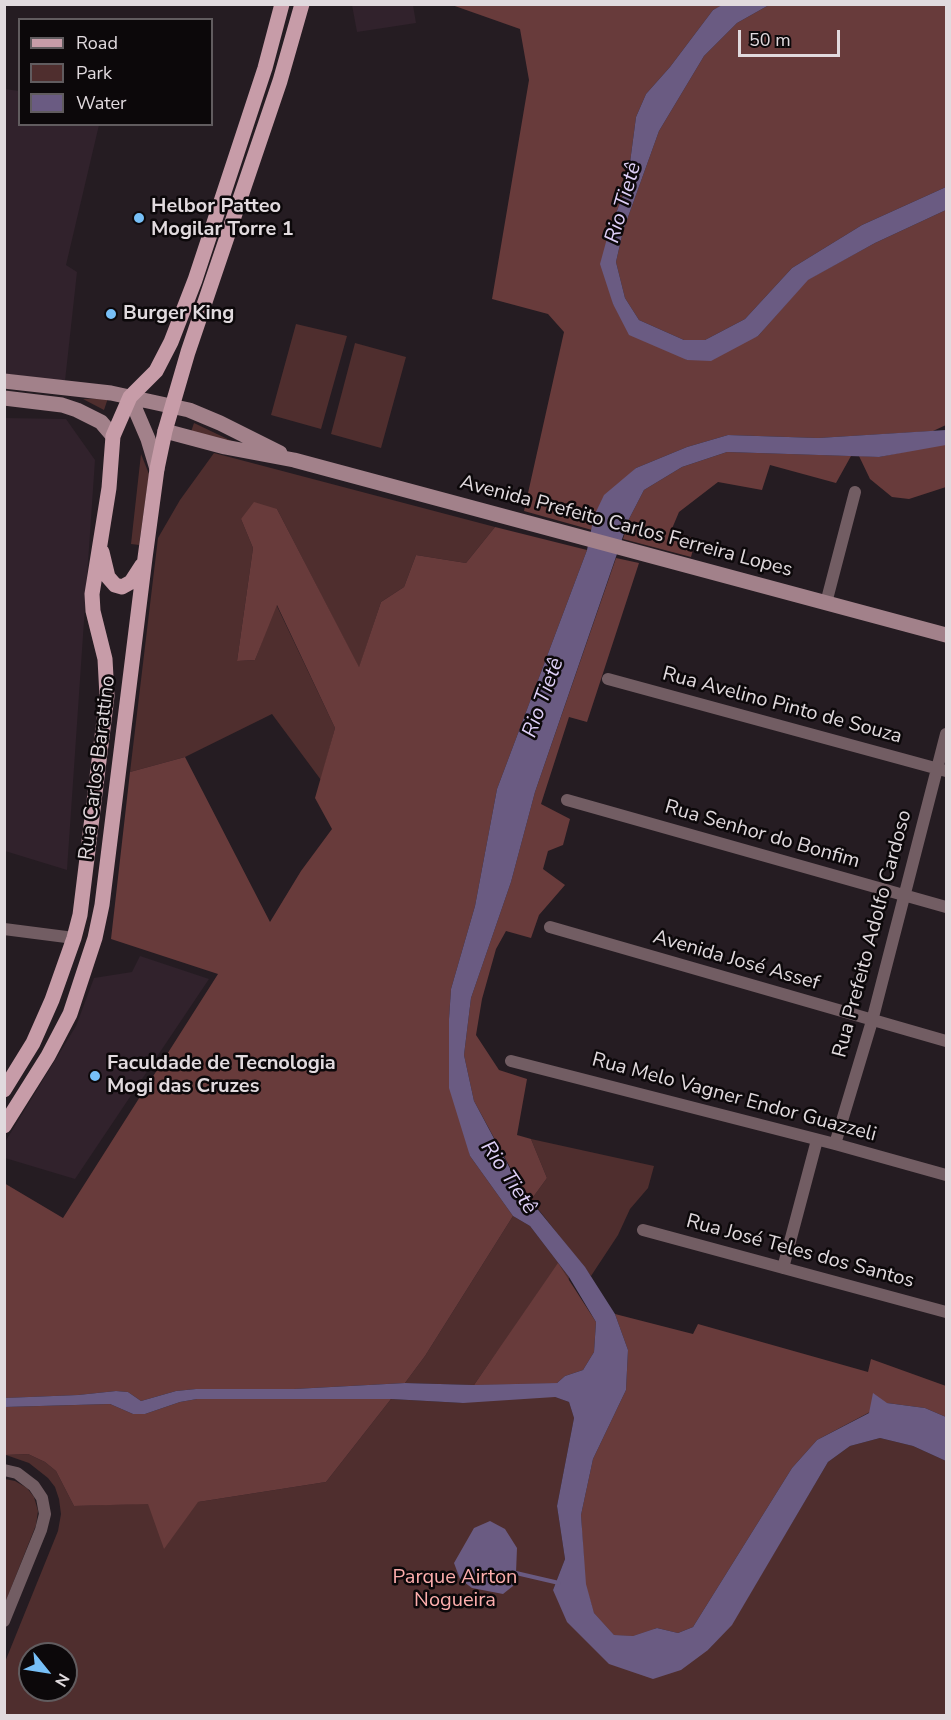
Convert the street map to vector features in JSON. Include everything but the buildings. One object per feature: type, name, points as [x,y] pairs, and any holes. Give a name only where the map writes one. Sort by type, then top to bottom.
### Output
[{"type":"main road","points":[[157,469],[146,433],[130,397],[156,371],[165,356],[195,280],[265,68],[282,4]]},
{"type":"main road","name":"Rua Carlos Barattino","points":[[4,1126],[48,1056],[70,1014],[95,938],[102,905],[157,469],[165,431],[188,352],[280,81],[302,4]]},
{"type":"main road","name":"Avenida Prefeito Carlos Ferreira Lopes","points":[[4,381],[173,401],[294,460]]},
{"type":"main road","name":"Rua Carlos Barattino","points":[[4,1090],[38,1032],[52,1000],[74,938],[86,878],[107,696],[105,658],[93,611],[92,594],[109,488],[113,436],[130,397]]},
{"type":"main road","points":[[4,398],[62,405],[77,410],[101,422],[113,436]]},
{"type":"main road","name":"Avenida Prefeito Carlos Ferreira Lopes","points":[[165,431],[252,453],[294,460],[946,635]]},
{"type":"main road","points":[[100,543],[108,577],[115,585],[122,587],[131,582],[145,558]]},
{"type":"street","points":[[826,603],[855,492]]},
{"type":"street","name":"Rua Avelino Pinto de Souza","points":[[608,679],[942,770]]},
{"type":"street","name":"Rua Prefeito Adolfo Cardoso","points":[[835,1144],[872,1021],[904,896],[942,770],[946,734]]},
{"type":"street","name":"Rua Senhor do Bonfim","points":[[567,800],[946,907]]},
{"type":"street","name":"Avenida José Assef","points":[[550,927],[946,1041]]},
{"type":"street","points":[[4,929],[74,938]]},
{"type":"street","name":"Rua Melo Vagner Endor Guazzeli","points":[[511,1061],[835,1144],[946,1175]]},
{"type":"street","points":[[783,1268],[817,1140]]},
{"type":"street","name":"Rua José Teles dos Santos","points":[[643,1230],[946,1312]]},
{"type":"street","points":[[4,1470],[17,1473],[34,1486],[42,1498],[45,1514],[41,1530],[4,1621]]},
{"type":"street","points":[[4,1476],[26,1479]]},
{"type":"shaded area","points":[[352,5],[413,5],[416,23],[357,32]]},
{"type":"shaded area","points":[[452,5],[724,5],[713,10],[670,67],[646,94],[636,117],[627,185],[609,231],[613,304],[687,360],[758,336],[807,280],[875,243],[946,210],[946,425],[933,431],[818,438],[728,435],[687,447],[636,468],[594,516],[592,530],[524,511],[564,332],[548,314],[492,299],[529,80],[520,29]]},
{"type":"shaded area","points":[[769,5],[946,5],[946,187],[862,225],[792,268],[745,319],[705,340],[684,340],[639,320],[625,298],[616,262],[623,231],[659,131],[704,56],[737,23]]},
{"type":"shaded area","points":[[5,89],[18,91],[18,126],[99,126],[66,265],[77,272],[65,381],[5,374]]},
{"type":"shaded area","points":[[4,418],[66,419],[95,460],[67,870],[5,851]]},
{"type":"shaded area","points":[[946,445],[946,487],[909,499],[892,497],[870,479],[859,456],[879,457]]},
{"type":"shaded area","points":[[727,452],[851,456],[836,483],[770,465],[762,490],[718,482],[679,512],[671,531],[696,539],[691,557],[623,539],[629,519],[644,490],[682,467]]},
{"type":"shaded area","points":[[254,502],[277,509],[359,667],[381,602],[404,587],[416,555],[466,563],[495,527],[587,550],[497,789],[475,906],[451,989],[449,1019],[470,1156],[513,1216],[425,1356],[405,1383],[294,1389],[196,1389],[176,1391],[141,1401],[128,1392],[116,1391],[5,1398],[4,1183],[63,1218],[218,974],[111,939],[130,772],[185,757],[270,922],[301,871],[332,829],[315,798],[335,728],[277,605],[255,660],[237,661],[253,548],[241,519]]},
{"type":"shaded area","points":[[616,558],[639,563],[587,722],[569,717],[541,804],[570,819],[563,845],[548,851],[543,869],[565,885],[539,915],[531,938],[506,931],[496,949],[482,999],[476,1035],[499,1070],[527,1079],[517,1135],[531,1139],[547,1178],[531,1200],[523,1191],[474,1101],[464,1055],[471,998],[511,882],[535,792]]},
{"type":"shaded area","name":"Faculdade de Tecnologia Mogi das Cruzes","points":[[140,956],[209,979],[75,1179],[5,1158],[5,1142],[76,1026],[94,978],[132,972]]},
{"type":"shaded area","points":[[558,1263],[596,1322],[594,1352],[583,1370],[565,1376],[557,1383],[474,1385]]},
{"type":"shaded area","points":[[615,1314],[693,1334],[698,1324],[868,1372],[871,1359],[946,1386],[946,1417],[925,1408],[887,1403],[817,1440],[792,1468],[693,1627],[678,1633],[657,1628],[633,1636],[614,1635],[594,1613],[585,1584],[581,1515],[593,1459],[626,1390],[628,1350]]},
{"type":"shaded area","points":[[197,1399],[391,1399],[326,1482],[198,1502],[164,1549],[148,1504],[74,1506],[56,1471],[45,1462],[28,1454],[5,1455],[5,1407],[110,1404],[133,1414],[145,1414],[180,1402]]},
{"type":"green space","points":[[296,324],[347,336],[321,429],[271,415]]},
{"type":"green space","points":[[355,343],[406,357],[381,448],[331,434]]},
{"type":"green space","points":[[108,398],[104,410],[83,399]]},
{"type":"green space","points":[[194,423],[240,445],[191,432]]},
{"type":"green space","points":[[214,453],[495,527],[466,563],[416,555],[404,587],[381,602],[359,668],[277,509],[241,519],[253,548],[237,661],[255,660],[276,604],[335,728],[321,780],[272,714],[185,757],[130,772],[158,538],[180,500]]},
{"type":"green space","points":[[141,454],[149,474],[139,545],[131,544]]},
{"type":"green space","points":[[531,1139],[654,1166],[648,1188],[630,1209],[618,1235],[591,1276],[531,1200],[547,1178]]},
{"type":"green space","name":"Parque Airton Nogueira","points":[[513,1216],[530,1226],[569,1277],[555,1397],[569,1402],[574,1418],[557,1506],[565,1559],[553,1590],[708,1650],[732,1624],[828,1462],[850,1446],[880,1438],[913,1446],[946,1461],[946,1715],[5,1716],[5,1662],[58,1531],[61,1514],[55,1487],[48,1478],[29,1463],[6,1455],[28,1454],[45,1462],[56,1471],[74,1506],[198,1502],[326,1482],[391,1399],[463,1403],[499,1349],[474,1385],[405,1383],[425,1356]]},
{"type":"green space","points":[[5,1479],[15,1481],[27,1488],[34,1497],[38,1511],[36,1525],[5,1603]]},
{"type":"water","name":"Rio Tietê","points":[[724,4],[769,5],[737,23],[704,56],[659,131],[623,231],[616,262],[625,298],[639,320],[684,340],[705,340],[745,319],[792,268],[862,225],[946,187],[946,210],[875,243],[808,280],[758,336],[711,361],[687,360],[629,335],[613,304],[600,264],[609,231],[627,185],[636,117],[646,94],[670,67],[713,10]]},
{"type":"water","name":"Rio Tietê","points":[[946,430],[946,445],[879,457],[727,452],[682,467],[644,490],[629,519],[535,792],[511,882],[471,998],[464,1055],[474,1101],[521,1189],[585,1267],[615,1314],[628,1350],[626,1390],[593,1459],[581,1515],[586,1584],[594,1613],[614,1635],[633,1636],[657,1628],[678,1633],[693,1627],[792,1468],[817,1440],[869,1413],[873,1393],[887,1403],[925,1408],[946,1417],[946,1461],[913,1446],[880,1438],[850,1446],[828,1462],[732,1625],[708,1650],[681,1670],[653,1679],[609,1664],[567,1622],[553,1590],[565,1559],[557,1506],[574,1418],[569,1402],[555,1397],[463,1403],[391,1399],[197,1399],[180,1402],[145,1414],[133,1414],[110,1404],[5,1407],[4,1398],[116,1391],[128,1392],[141,1401],[176,1391],[196,1389],[294,1389],[405,1383],[474,1385],[557,1383],[565,1376],[583,1370],[594,1352],[596,1322],[569,1277],[530,1226],[513,1216],[470,1156],[449,1088],[449,1019],[451,989],[475,906],[497,789],[587,550],[594,516],[604,495],[636,468],[687,447],[728,435],[818,438]]},
{"type":"water","points":[[490,1521],[505,1529],[517,1548],[513,1586],[503,1594],[472,1588],[460,1579],[454,1563],[474,1528]]},
{"type":"waterway","points":[[516,1573],[559,1583]]},
{"type":"place","name":"Helbor Patteo Mogilar Torre 1","points":[[139,218]]},
{"type":"place","name":"Burger King","points":[[111,314]]},
{"type":"place","name":"Faculdade de Tecnologia Mogi das Cruzes","points":[[95,1076]]}]
